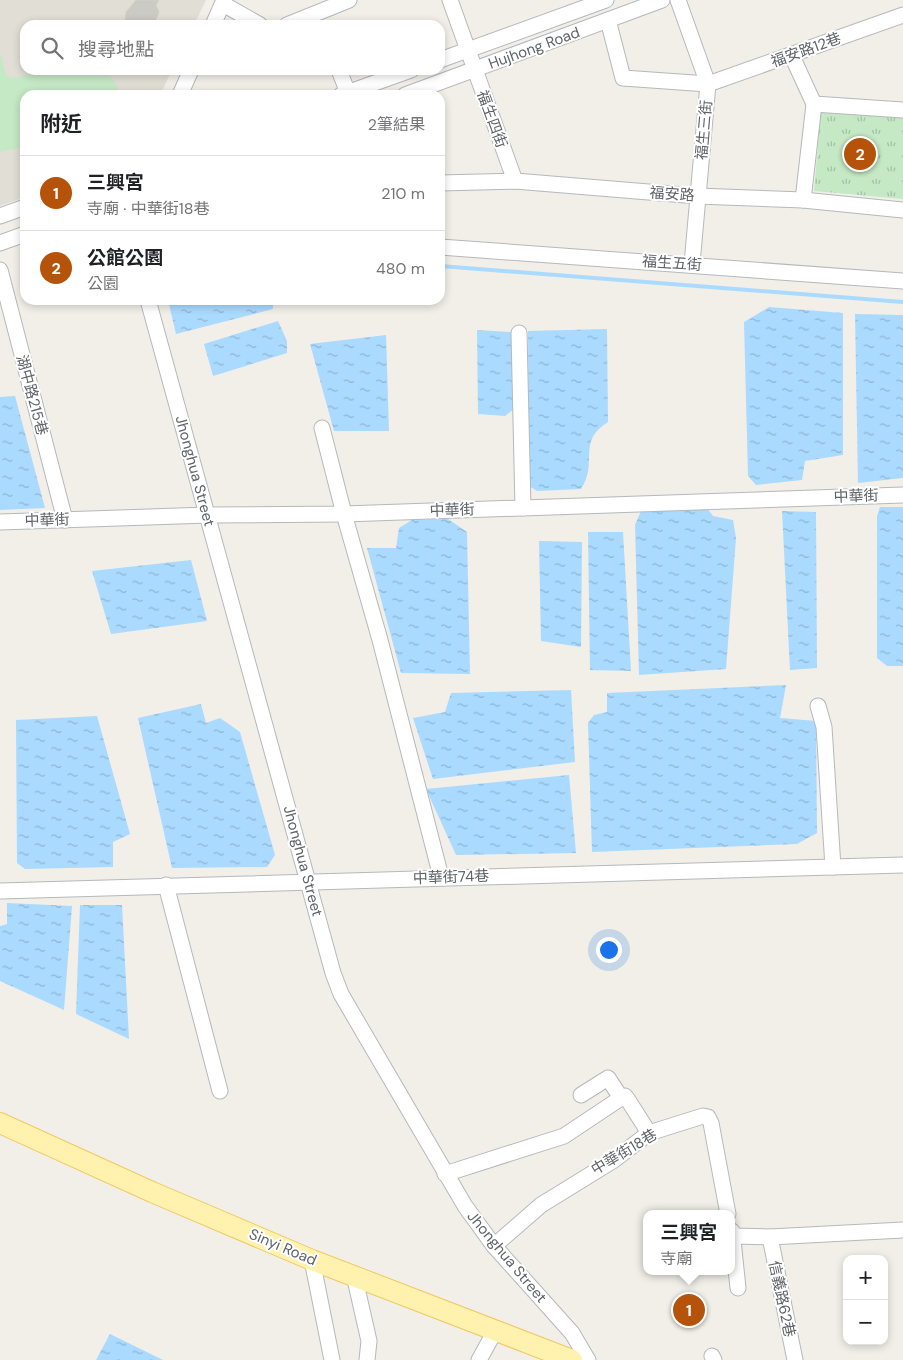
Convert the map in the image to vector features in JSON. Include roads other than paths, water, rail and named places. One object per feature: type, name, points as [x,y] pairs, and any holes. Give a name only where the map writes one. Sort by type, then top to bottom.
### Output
[{"type":"main road","name":"Sinyi Road","points":[[0,1123],[152,1192],[312,1260],[572,1360]]},
{"type":"street","points":[[299,20],[349,0]]},
{"type":"street","name":"福生四街","points":[[450,0],[515,181]]},
{"type":"street","name":"Hujhong Road","points":[[445,58],[606,0]]},
{"type":"street","name":"Hujhong Road","points":[[419,90],[662,0]]},
{"type":"street","name":"福生三街","points":[[678,0],[708,84],[692,264]]},
{"type":"street","points":[[214,20],[223,2],[252,20]]},
{"type":"street","name":"福安路12巷","points":[[708,84],[792,56],[903,15]]},
{"type":"street","points":[[608,20],[623,78],[708,84]]},
{"type":"street","points":[[792,56],[814,104],[803,200]]},
{"type":"street","points":[[182,90],[189,75]]},
{"type":"street","points":[[340,75],[343,90]]},
{"type":"street","points":[[355,90],[397,75]]},
{"type":"street","points":[[814,104],[903,110]]},
{"type":"street","name":"福安路","points":[[445,183],[515,181],[697,196],[803,200],[903,210]]},
{"type":"street","points":[[0,216],[20,209]]},
{"type":"street","points":[[0,243],[20,236]]},
{"type":"street","name":"福生五街","points":[[445,247],[903,281]]},
{"type":"street","name":"湖中路215巷","points":[[0,270],[65,520]]},
{"type":"street","name":"Jhonghua Street","points":[[149,305],[333,973],[341,994],[465,1206],[494,1246],[572,1333],[588,1360]]},
{"type":"street","points":[[519,333],[523,508]]},
{"type":"street","points":[[322,428],[380,640],[441,877]]},
{"type":"street","name":"中華街","points":[[0,522],[208,515],[344,514],[903,495]]},
{"type":"street","points":[[818,706],[824,726],[833,867]]},
{"type":"street","name":"中華街74巷","points":[[0,891],[903,865]]},
{"type":"street","points":[[166,885],[220,1091]]},
{"type":"street","points":[[582,1095],[608,1078],[621,1098]]},
{"type":"street","points":[[445,1174],[564,1136],[624,1096],[649,1133]]},
{"type":"street","name":"中華街18巷","points":[[494,1246],[541,1205],[614,1160],[649,1133],[703,1116],[708,1117],[727,1210]]},
{"type":"street","points":[[735,1234],[770,1238],[903,1230]]},
{"type":"street","name":"信義路62巷","points":[[770,1238],[795,1360]]},
{"type":"street","points":[[312,1260],[332,1360]]},
{"type":"street","points":[[735,1261],[738,1288]]},
{"type":"street","points":[[354,1275],[369,1341],[367,1360]]},
{"type":"street","points":[[479,1360],[495,1331]]},
{"type":"water","points":[[169,305],[273,305],[273,309],[176,334]]},
{"type":"water","points":[[769,307],[843,313],[843,455],[805,461],[802,480],[756,485],[748,476],[744,322]]},
{"type":"water","points":[[855,314],[903,315],[903,478],[858,483]]},
{"type":"water","points":[[278,321],[287,341],[287,353],[213,376],[204,344]]},
{"type":"water","points":[[607,329],[608,422],[593,437],[590,445],[586,479],[581,489],[537,491],[529,486],[528,331]]},
{"type":"water","points":[[477,330],[511,332],[514,409],[505,416],[478,414]]},
{"type":"water","points":[[386,335],[389,431],[334,431],[310,344]]},
{"type":"water","points":[[15,396],[45,508],[0,510],[0,397]]},
{"type":"water","points":[[880,507],[903,507],[903,666],[887,666],[877,658],[877,516]]},
{"type":"water","points":[[707,508],[713,516],[733,520],[736,538],[726,669],[639,675],[635,525],[641,511]]},
{"type":"water","points":[[782,511],[816,512],[817,668],[790,670]]},
{"type":"water","points":[[448,519],[467,532],[470,674],[401,673],[367,548],[396,548],[399,528],[412,520]]},
{"type":"water","points":[[588,532],[623,532],[631,671],[590,670]]},
{"type":"water","points":[[539,541],[582,542],[581,647],[541,641]]},
{"type":"water","points":[[191,560],[207,621],[111,634],[92,571]]},
{"type":"water","points":[[786,685],[780,718],[816,721],[817,833],[797,844],[592,852],[588,723],[594,715],[607,712],[607,693]]},
{"type":"water","points":[[571,690],[575,762],[433,779],[413,718],[445,712],[451,693]]},
{"type":"water","points":[[201,704],[206,723],[220,718],[240,732],[275,855],[267,867],[172,868],[138,718]]},
{"type":"water","points":[[97,716],[130,834],[113,842],[113,867],[25,869],[17,863],[16,720]]},
{"type":"water","points":[[569,775],[576,853],[456,855],[426,789]]},
{"type":"water","points":[[7,903],[72,906],[64,1010],[0,981],[0,926],[7,924]]},
{"type":"water","points":[[80,905],[122,905],[129,1039],[76,1014]]},
{"type":"water","points":[[110,1334],[163,1360],[96,1360]]},
{"type":"waterway","points":[[445,266],[903,302]]},
{"type":"place","name":"公館公園","points":[[860,154]]},
{"type":"place","name":"三興宮","points":[[689,1310]]}]
